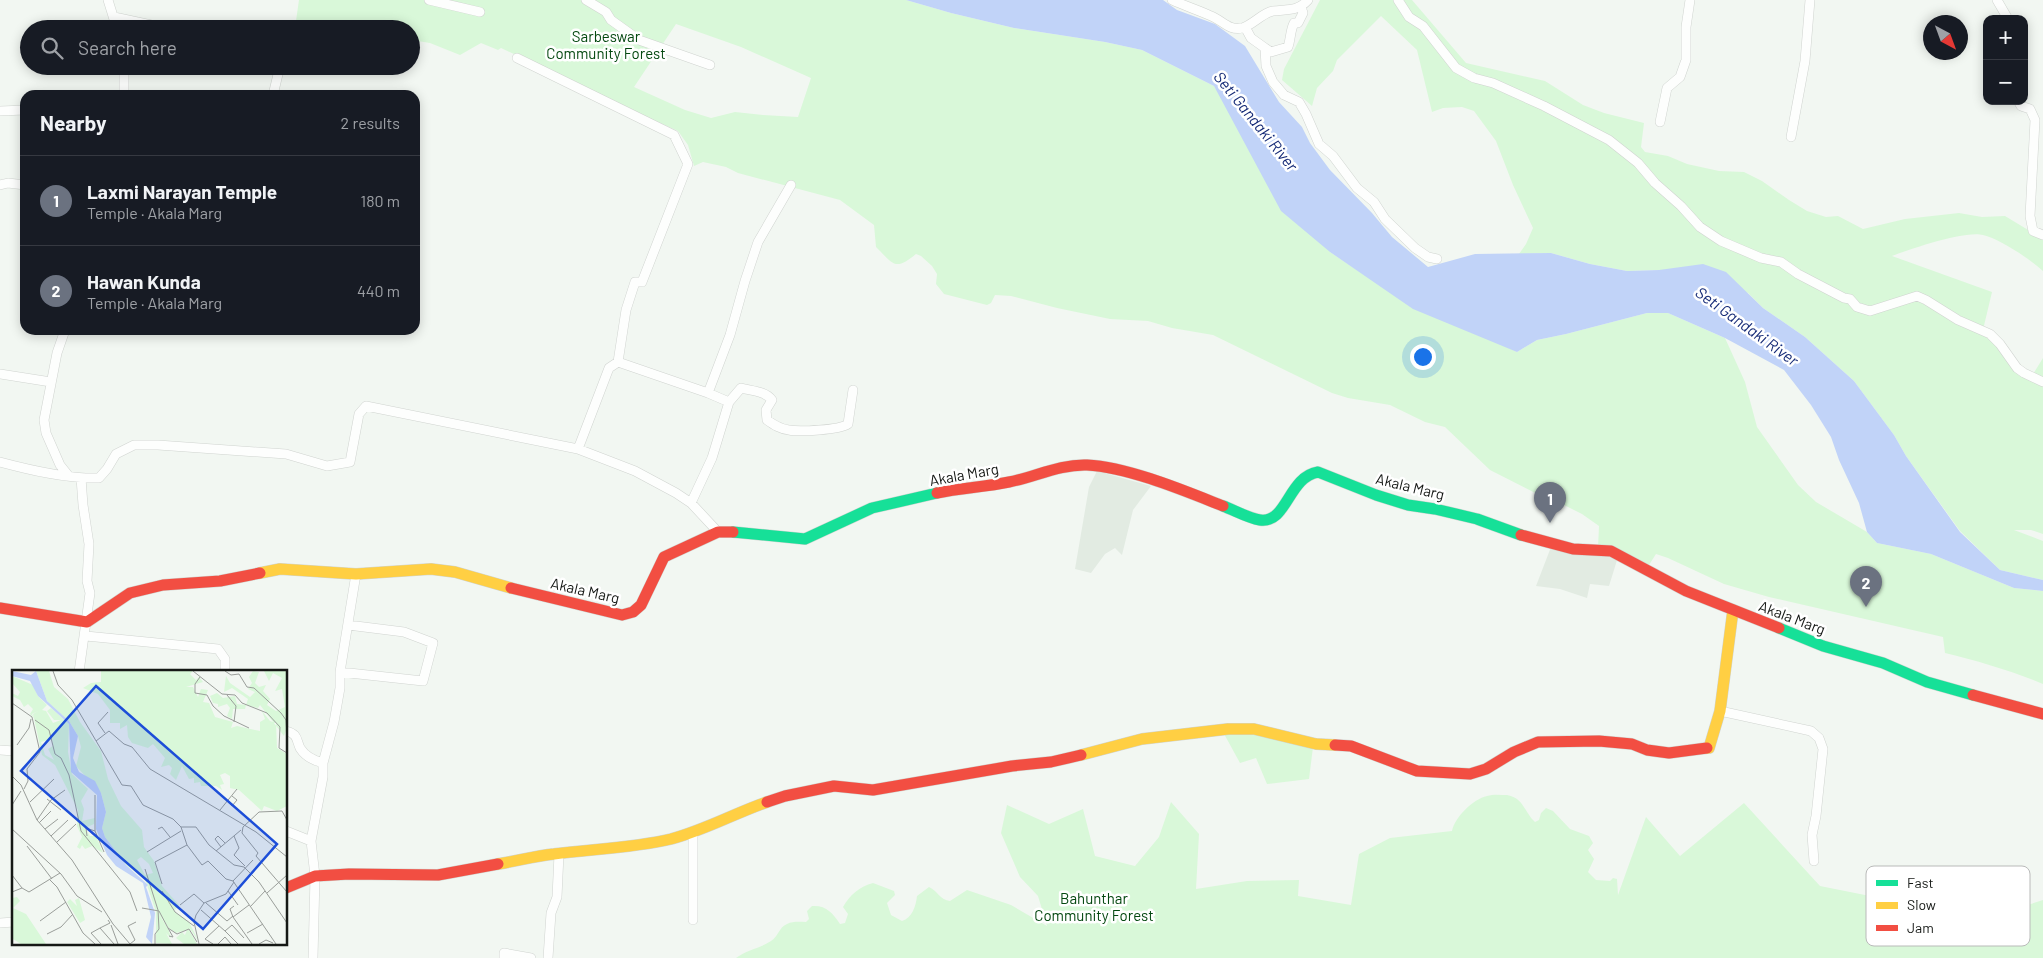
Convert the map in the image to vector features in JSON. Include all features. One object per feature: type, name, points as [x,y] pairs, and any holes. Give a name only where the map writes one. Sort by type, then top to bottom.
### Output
[{"type":"main road","name":"Akala Marg","points":[[87,622],[130,593],[163,585],[220,581],[280,569],[356,574],[431,569],[455,572],[548,598],[622,615],[636,611],[641,605],[664,557],[718,532],[728,531],[805,538],[821,533],[850,517],[872,508],[965,487],[1009,482],[1065,466],[1079,464],[1120,472],[1177,488],[1261,520],[1272,518],[1278,514],[1300,480],[1308,473],[1318,472],[1376,495],[1477,520],[1521,535],[1573,549],[1611,551],[1651,574],[1733,610],[1823,646],[1883,663],[1927,682],[2043,714]]},
{"type":"main road","points":[[0,608],[87,622]]},
{"type":"main road","points":[[288,887],[315,876],[438,874],[559,854],[630,846],[670,839],[705,829],[741,811],[786,796],[834,786],[873,790],[1012,766],[1052,762],[1142,739],[1228,729],[1254,729],[1316,744],[1351,746],[1417,771],[1470,774],[1486,769],[1514,752],[1538,742],[1599,740],[1632,744],[1647,750],[1669,753],[1709,748],[1720,711],[1733,610]]},
{"type":"street","points":[[108,0],[115,20]]},
{"type":"street","points":[[429,0],[480,12]]},
{"type":"street","points":[[586,0],[606,12],[611,20],[639,40],[710,65]]},
{"type":"street","points":[[1172,0],[1193,10],[1213,16],[1223,24],[1237,28],[1245,27],[1271,11],[1288,11],[1301,7],[1308,0]]},
{"type":"street","points":[[1398,0],[1409,16],[1423,26],[1456,68],[1474,78],[1494,83],[1544,106],[1609,140],[1638,163],[1655,183],[1681,206],[1700,227],[1721,241],[1761,258],[1781,262],[1798,274],[1844,298],[1850,299],[1857,307],[1864,310],[1876,310],[1917,296],[1958,320],[1990,334],[2000,344],[2017,368],[2043,382]]},
{"type":"street","points":[[1660,122],[1667,88],[1680,77],[1686,60],[1686,28],[1690,0]]},
{"type":"street","points":[[1791,137],[1804,61],[1810,0]]},
{"type":"street","points":[[1996,0],[2005,15]]},
{"type":"street","points":[[1245,27],[1251,38],[1271,52],[1288,46],[1291,39],[1290,30],[1294,22],[1298,22],[1303,13],[1301,7]]},
{"type":"street","points":[[114,17],[128,20]]},
{"type":"street","points":[[1265,48],[1266,66],[1273,82],[1284,94],[1299,102],[1320,144],[1333,156],[1357,188],[1374,202],[1385,219],[1415,248],[1428,257],[1437,259]]},
{"type":"street","points":[[517,58],[674,135],[688,164],[642,282],[635,282],[626,310],[618,362],[609,368],[578,449]]},
{"type":"street","points":[[124,75],[124,90]]},
{"type":"street","points":[[274,90],[278,75]]},
{"type":"street","points":[[2020,105],[2030,109],[2035,120],[2030,216],[2033,230],[2043,235]]},
{"type":"street","points":[[0,111],[20,110]]},
{"type":"street","points":[[0,185],[8,183],[20,184]]},
{"type":"street","points":[[708,393],[730,335],[758,242],[792,185]]},
{"type":"street","points":[[64,335],[51,382],[44,420],[46,433],[60,465],[68,475]]},
{"type":"street","points":[[618,362],[729,402]]},
{"type":"street","points":[[0,374],[51,382]]},
{"type":"street","points":[[691,503],[712,458],[729,402],[741,388],[768,395],[772,400],[766,410],[767,420],[775,426],[796,431],[844,427],[848,424],[853,390]]},
{"type":"street","points":[[0,462],[33,471],[81,478],[99,478],[116,454],[134,445],[158,444],[286,454],[327,466],[350,462],[359,414],[366,406],[578,449],[635,471],[691,503],[718,532]]},
{"type":"street","points":[[79,670],[86,636],[90,593],[87,581],[89,544],[81,478]]},
{"type":"street","points":[[313,958],[315,876],[311,841],[323,777],[323,763],[334,722],[340,688],[340,672],[356,574]]},
{"type":"street","points":[[340,672],[423,681],[433,643],[404,632],[348,625]]},
{"type":"street","points":[[86,636],[218,649],[225,659],[225,670]]},
{"type":"street","points":[[1720,711],[1811,731],[1819,738],[1823,749],[1816,816],[1812,835],[1814,861]]},
{"type":"street","points":[[288,732],[295,734],[298,738],[301,750],[313,760],[323,763]]},
{"type":"street","points":[[288,832],[311,841]]},
{"type":"street","points":[[693,832],[693,920]]},
{"type":"street","points":[[548,958],[551,913],[558,897],[559,854]]},
{"type":"street","points":[[504,958],[504,953],[531,958]]},
{"type":"shaded area","points":[[1097,471],[1151,486],[1133,510],[1122,555],[1115,548],[1105,554],[1091,573],[1075,569],[1089,487]]},
{"type":"shaded area","points":[[1551,547],[1618,557],[1609,586],[1590,584],[1587,598],[1560,589],[1536,586]]},
{"type":"green space","name":"Sarbeswar Community Forest","points":[[299,0],[906,0],[1014,28],[1105,42],[1142,50],[1214,86],[1330,252],[1363,274],[1517,352],[1537,340],[1647,313],[1668,313],[1725,338],[1745,382],[1757,427],[1798,485],[1816,502],[1867,532],[1877,543],[1931,554],[2014,588],[2043,591],[2043,684],[1970,659],[1945,653],[1943,637],[1769,597],[1724,584],[1656,554],[1647,568],[1598,548],[1599,526],[1582,514],[1490,470],[1445,427],[1425,422],[1390,405],[1348,398],[1332,393],[1213,335],[1172,328],[1148,321],[1110,319],[1011,296],[995,295],[991,303],[987,305],[944,294],[936,284],[937,274],[932,266],[921,256],[916,254],[899,264],[891,262],[876,247],[874,225],[840,200],[738,173],[726,167],[703,162],[694,166],[688,145],[678,131],[501,48],[498,50],[481,43],[460,55],[430,43],[420,41],[420,20],[296,20]],"holes":[[[676,24],[741,47],[811,78],[798,117],[735,112],[711,118],[685,110],[634,87]]]},
{"type":"green space","points":[[1320,0],[1412,0],[1466,63],[1545,81],[1583,105],[1604,113],[1644,123],[1641,147],[1645,152],[1668,156],[1687,164],[1719,171],[1744,172],[1762,181],[1807,211],[1826,217],[1838,216],[1863,229],[1905,219],[1959,213],[1982,217],[2005,216],[2043,239],[2043,271],[2023,255],[2006,245],[1990,237],[1975,234],[1938,241],[1892,256],[1992,292],[1982,334],[1992,340],[2030,379],[2043,358],[2043,534],[2031,530],[2014,530],[2043,541],[2043,580],[2000,570],[1960,531],[1906,456],[1894,435],[1854,381],[1805,337],[1763,308],[1748,293],[1659,270],[1627,271],[1590,264],[1551,253],[1519,254],[1533,228],[1513,185],[1496,141],[1474,111],[1462,107],[1443,108],[1432,112],[1417,50],[1381,16],[1337,60],[1333,71],[1317,88],[1312,106],[1282,80],[1284,69]]},
{"type":"green space","points":[[1223,732],[1266,734],[1313,747],[1309,779],[1267,784],[1256,758],[1240,763]]},
{"type":"green space","name":"Bahunthar Community Forest","points":[[1494,795],[1507,795],[1517,799],[1535,822],[1539,820],[1541,813],[1546,808],[1553,811],[1570,829],[1589,836],[1593,843],[1588,850],[1594,859],[1588,872],[1596,880],[1610,881],[1613,878],[1617,879],[1618,895],[1646,817],[1680,856],[1744,803],[1820,886],[1866,895],[1866,946],[2030,946],[2030,904],[2043,900],[2043,958],[736,958],[771,941],[782,927],[787,924],[806,922],[809,919],[807,911],[812,906],[825,908],[832,913],[840,924],[845,923],[848,914],[843,907],[845,903],[859,889],[873,883],[894,891],[895,895],[887,903],[891,915],[902,921],[913,911],[917,896],[929,887],[944,899],[950,901],[967,890],[1011,905],[1047,926],[1038,896],[1020,877],[1001,833],[1007,805],[1049,824],[1083,809],[1095,856],[1135,866],[1159,837],[1171,802],[1199,834],[1196,889],[1247,881],[1299,880],[1298,896],[1351,905],[1359,854],[1390,838],[1452,831],[1457,820],[1471,805],[1482,798]]},
{"type":"water","name":"Seti Gandaki River","points":[[906,0],[1163,0],[1177,10],[1215,24],[1245,46],[1279,102],[1302,127],[1310,143],[1330,170],[1372,213],[1392,237],[1428,267],[1475,254],[1551,253],[1590,264],[1627,271],[1659,270],[1703,264],[1726,272],[1763,308],[1805,337],[1854,381],[1894,435],[1906,456],[1960,532],[2000,570],[2043,580],[2043,591],[2014,588],[1931,554],[1877,543],[1867,532],[1859,503],[1839,460],[1831,437],[1811,405],[1784,370],[1725,338],[1668,313],[1647,313],[1537,340],[1517,352],[1413,309],[1330,252],[1281,211],[1214,86],[1142,50],[1105,42],[1014,28]]},
{"type":"traffic: fast","points":[[1223,506],[1255,519],[1269,519],[1282,508],[1300,482],[1318,472],[1376,495],[1408,505],[1477,519],[1521,535]]},
{"type":"traffic: fast","points":[[733,532],[805,539],[872,508],[937,493]]},
{"type":"traffic: fast","points":[[1779,628],[1823,646],[1883,663],[1927,682],[1973,695]]},
{"type":"traffic: slow","points":[[260,573],[280,569],[356,574],[431,569],[455,572],[511,588]]},
{"type":"traffic: slow","points":[[1707,748],[1709,748],[1720,711],[1733,610]]},
{"type":"traffic: slow","points":[[1081,755],[1142,739],[1228,729],[1254,729],[1316,744],[1335,745]]},
{"type":"traffic: slow","points":[[498,864],[547,855],[671,839],[696,831],[767,802]]},
{"type":"traffic: jam","points":[[937,493],[1000,484],[1057,469],[1087,465],[1138,475],[1223,506]]},
{"type":"traffic: jam","points":[[511,588],[622,615],[633,612],[641,605],[664,557],[718,532],[733,532]]},
{"type":"traffic: jam","points":[[1521,535],[1573,549],[1611,551],[1686,591],[1779,628]]},
{"type":"traffic: jam","points":[[0,608],[87,622],[130,593],[163,585],[220,581],[260,573]]},
{"type":"traffic: jam","points":[[1973,695],[2043,714]]},
{"type":"traffic: jam","points":[[1335,745],[1351,746],[1417,771],[1470,774],[1486,769],[1514,752],[1538,742],[1599,741],[1632,744],[1647,750],[1669,753],[1707,748]]},
{"type":"traffic: jam","points":[[767,802],[785,796],[834,786],[873,790],[1012,766],[1051,762],[1081,755]]},
{"type":"traffic: jam","points":[[288,887],[315,876],[349,874],[438,875],[498,864]]},
{"type":"place","name":"Laxmi Narayan Temple","points":[[1550,523]]},
{"type":"place","name":"Hawan Kunda","points":[[1866,607]]}]
